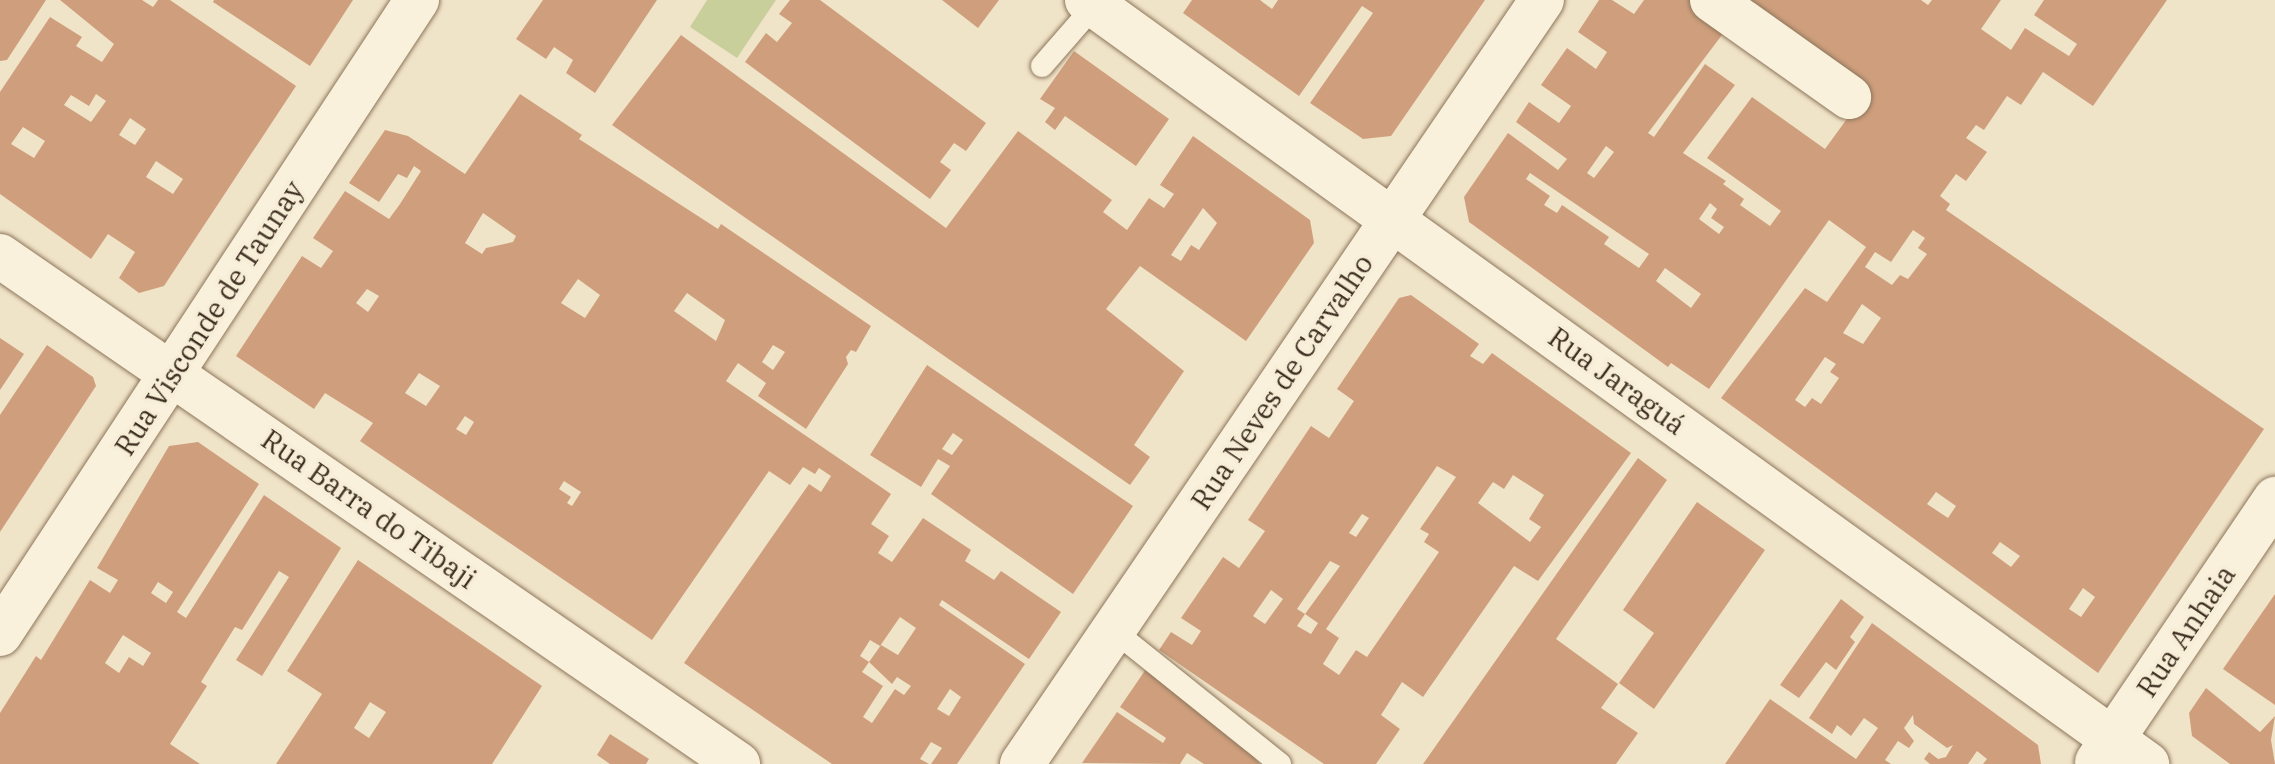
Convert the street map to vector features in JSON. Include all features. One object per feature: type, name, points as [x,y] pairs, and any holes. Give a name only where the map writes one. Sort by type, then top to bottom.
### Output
[{"type":"street","name":"Rua Visconde de Taunay","points":[[0,634],[175,373],[417,0]]},
{"type":"street","name":"Rua Neves de Carvalho","points":[[1022,764],[1542,0]]},
{"type":"street","points":[[1712,0],[1849,97]]},
{"type":"street","name":"Rua Jaraguá","points":[[1091,3],[1392,219],[2118,756]]},
{"type":"street","name":"Rua Barra do Tibaji","points":[[0,256],[175,373],[738,764]]},
{"type":"street","name":"Rua Anhaia","points":[[2118,756],[2275,499]]},
{"type":"lane","points":[[1042,66],[1091,3]]},
{"type":"lane","points":[[1113,630],[1280,764]]},
{"type":"green space","points":[[707,0],[776,0],[737,58],[690,27]]},
{"type":"building","points":[[0,0],[46,0],[7,60],[0,61]]},
{"type":"building","points":[[60,0],[142,0],[153,7],[158,0],[170,0],[296,86],[164,286],[139,293],[119,278],[135,252],[108,234],[91,259],[0,194],[0,92],[50,17],[82,37],[76,46],[102,62],[114,44]],"holes":[[[96,94],[106,101],[91,122],[64,105],[71,95],[89,106]],[[130,118],[146,129],[135,145],[119,135]],[[23,127],[45,141],[34,158],[11,144]],[[156,161],[183,179],[173,194],[146,177]]]},
{"type":"building","points":[[214,0],[353,0],[310,66],[213,2]]},
{"type":"building","points":[[543,0],[657,0],[595,93],[566,73],[573,60],[554,47],[546,59],[516,39]]},
{"type":"building","points":[[790,0],[820,0],[986,123],[966,151],[954,143],[940,162],[951,170],[930,199],[745,62],[766,33],[777,42],[792,23],[779,14]]},
{"type":"building","points":[[942,0],[999,0],[978,28]]},
{"type":"building","points":[[1192,0],[1260,0],[1272,9],[1278,0],[1485,0],[1391,136],[1363,139],[1310,103],[1373,13],[1362,6],[1299,96],[1183,13]]},
{"type":"building","points":[[1599,0],[1612,0],[1634,14],[1644,0],[1692,0],[1728,27],[1648,133],[1654,137],[1705,64],[1735,85],[1683,153],[1726,181],[1723,184],[1744,199],[1740,205],[1770,226],[1781,211],[1707,158],[1752,97],[1825,149],[1865,94],[1733,0],[1921,0],[1928,5],[1932,0],[2001,0],[1981,29],[2011,50],[2025,28],[2069,56],[2077,44],[2034,15],[2044,0],[2167,0],[2093,106],[2043,72],[2021,105],[2007,96],[1984,130],[1976,125],[1966,138],[1987,152],[1966,181],[1956,174],[1940,196],[1950,204],[1946,210],[2264,429],[2098,673],[1721,398],[1805,288],[1827,302],[1866,247],[1829,220],[1709,389],[1671,363],[1668,367],[1469,222],[1464,197],[1508,133],[1558,170],[1567,159],[1516,122],[1529,102],[1559,123],[1571,106],[1541,85],[1567,48],[1596,69],[1607,52],[1578,32]],"holes":[[[1606,146],[1614,152],[1594,178],[1587,173]],[[1530,173],[1649,254],[1639,268],[1604,244],[1609,237],[1562,205],[1557,213],[1544,205],[1550,196],[1526,179]],[[1710,203],[1717,209],[1711,218],[1724,227],[1719,234],[1699,219]],[[1913,230],[1925,238],[1918,248],[1927,254],[1908,279],[1900,275],[1892,285],[1865,267],[1875,252],[1891,262]],[[1665,268],[1701,294],[1691,308],[1656,281]],[[1862,304],[1881,318],[1863,344],[1843,333]],[[1825,357],[1836,364],[1830,372],[1839,378],[1821,404],[1812,398],[1805,407],[1795,400]],[[1936,492],[1956,506],[1948,518],[1927,504]],[[2000,542],[2020,556],[2011,567],[1992,553]],[[2083,588],[2095,597],[2081,617],[2069,609]]]},
{"type":"building","points":[[681,35],[946,228],[1018,131],[1112,200],[1103,212],[1127,230],[1149,198],[1164,208],[1174,194],[1160,185],[1193,136],[1310,220],[1314,243],[1246,341],[1140,266],[1106,309],[1184,371],[1134,445],[1150,457],[1130,485],[612,125]],"holes":[[[1203,208],[1217,223],[1199,250],[1191,245],[1181,261],[1171,255]]]},
{"type":"building","points":[[1074,51],[1169,119],[1136,166],[1065,116],[1055,130],[1045,122],[1055,108],[1040,99]]},
{"type":"building","points":[[520,94],[582,135],[579,139],[718,229],[721,224],[871,326],[856,352],[851,350],[846,357],[848,364],[806,429],[758,396],[766,383],[738,363],[726,381],[891,494],[871,524],[889,536],[878,553],[892,562],[923,518],[971,550],[965,561],[994,580],[1001,571],[1061,612],[1029,659],[942,600],[939,605],[1025,664],[957,764],[931,764],[942,748],[931,742],[920,759],[929,764],[832,764],[684,663],[809,484],[821,492],[831,476],[819,468],[815,474],[803,467],[790,485],[769,471],[652,640],[360,441],[373,423],[325,393],[314,409],[236,356],[302,256],[321,268],[333,251],[313,238],[345,191],[389,219],[400,204],[421,171],[414,166],[407,178],[398,174],[379,202],[349,183],[385,130],[408,136],[465,174]],"holes":[[[483,213],[516,236],[513,242],[486,248],[482,254],[465,243]],[[578,279],[600,295],[585,318],[561,303]],[[367,289],[379,296],[368,312],[356,303]],[[687,293],[725,320],[716,341],[674,311]],[[773,345],[785,352],[773,370],[762,362]],[[419,373],[440,386],[426,406],[405,393]],[[465,416],[474,422],[466,435],[456,429]],[[564,481],[581,492],[572,506],[567,503],[571,497],[559,489]],[[900,617],[916,628],[898,655],[881,645],[869,662],[860,656],[870,640],[880,646]],[[869,662],[892,684],[897,677],[911,686],[904,695],[895,689],[872,723],[863,717],[883,686],[862,672]],[[950,689],[961,697],[949,716],[937,709]]]},
{"type":"building","points":[[1411,295],[1479,344],[1470,356],[1483,364],[1492,353],[1631,453],[1538,581],[1514,566],[1423,697],[1402,682],[1381,715],[1400,729],[1376,764],[1324,764],[1159,650],[1171,632],[1192,645],[1201,631],[1181,618],[1223,557],[1239,568],[1265,531],[1248,520],[1311,426],[1329,438],[1354,401],[1337,389],[1399,298]],"holes":[[[1437,466],[1456,477],[1420,529],[1429,534],[1424,542],[1439,552],[1367,657],[1356,650],[1339,675],[1323,664],[1339,638],[1326,629]],[[1513,475],[1544,495],[1529,519],[1541,527],[1530,542],[1478,503],[1493,482],[1504,489]],[[1362,514],[1369,518],[1356,537],[1349,533]],[[1330,561],[1340,566],[1305,614],[1297,609]],[[1271,590],[1283,599],[1265,624],[1253,616]],[[1305,614],[1318,623],[1311,634],[1297,626]]]},
{"type":"building","points":[[0,338],[24,354],[0,390]]},
{"type":"building","points":[[47,345],[93,377],[96,386],[0,532],[0,415]]},
{"type":"building","points":[[927,365],[1133,506],[1073,594],[931,494],[950,466],[938,459],[921,487],[870,455]],"holes":[[[953,433],[963,440],[952,455],[942,449]]]},
{"type":"building","points":[[198,442],[259,484],[177,612],[186,618],[264,495],[341,548],[262,676],[236,660],[289,577],[279,571],[242,630],[235,627],[201,682],[207,686],[170,744],[200,764],[0,764],[0,713],[36,656],[41,660],[90,580],[110,593],[118,580],[97,568],[169,446]],"holes":[[[158,582],[173,592],[166,603],[151,593]],[[123,635],[151,653],[143,666],[129,657],[119,673],[105,663]]]},
{"type":"building","points":[[1638,458],[1667,480],[1556,639],[1618,684],[1601,708],[1638,733],[1616,764],[1423,764]]},
{"type":"building","points":[[1697,502],[1765,550],[1654,709],[1619,683],[1654,633],[1623,610]]},
{"type":"building","points":[[358,560],[542,686],[492,764],[276,764],[322,694],[287,671]],"holes":[[[370,702],[386,712],[369,738],[354,728]]]},
{"type":"building","points":[[2275,594],[2275,705],[2223,669]]},
{"type":"building","points":[[1841,599],[1864,617],[1850,637],[1855,642],[1836,670],[1826,662],[1799,698],[1780,685]]},
{"type":"building","points":[[1872,623],[2038,745],[2041,764],[1983,764],[1987,759],[1977,751],[1968,764],[1930,764],[1924,759],[1929,752],[1938,759],[1946,757],[1953,745],[1947,748],[1914,724],[1913,715],[1904,728],[1914,741],[1909,748],[1898,741],[1885,760],[1891,764],[1725,764],[1770,699],[1856,759],[1878,728],[1864,718],[1851,736],[1837,725],[1832,734],[1809,718]]},
{"type":"building","points":[[1146,669],[1246,748],[1260,764],[1204,764],[1187,753],[1180,764],[1082,763],[1117,712],[1163,743],[1166,738],[1120,707]]},
{"type":"building","points":[[2206,688],[2260,732],[2275,716],[2271,740],[2275,764],[2230,764],[2192,736],[2189,713]]},
{"type":"building","points":[[610,734],[649,759],[646,764],[610,764],[597,755]]}]
